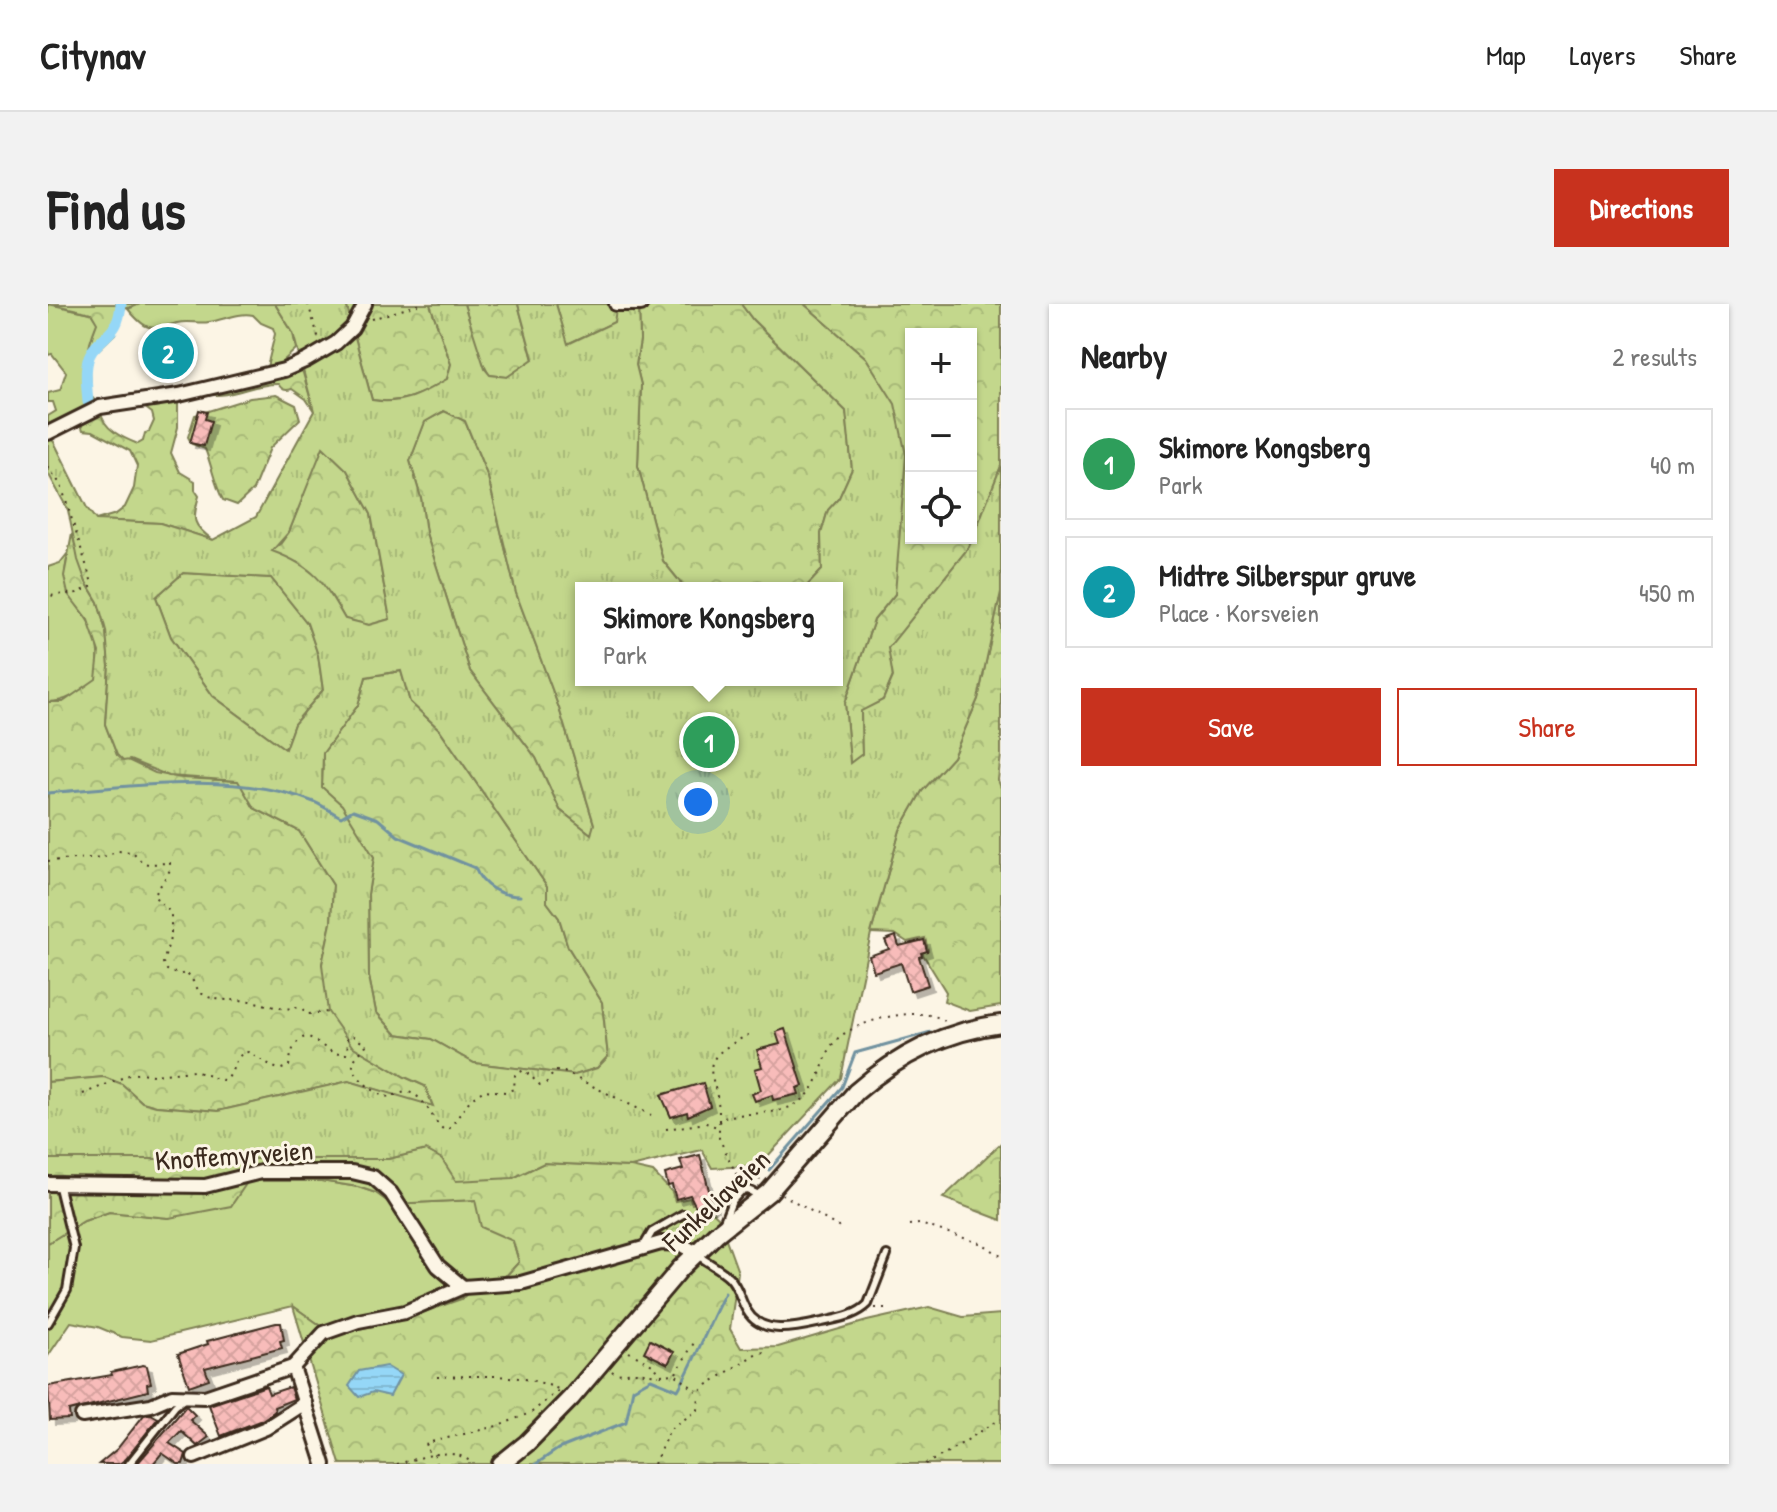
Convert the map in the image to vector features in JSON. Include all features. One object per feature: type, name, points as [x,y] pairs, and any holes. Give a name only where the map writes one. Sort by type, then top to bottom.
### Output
[{"type":"street","points":[[48,433],[100,407],[179,395],[267,376],[307,360],[352,328],[365,304]]},
{"type":"street","points":[[616,304],[641,304]]},
{"type":"street","name":"Funkeliaveien","points":[[501,1464],[549,1422],[653,1298],[696,1253],[768,1193],[813,1138],[871,1079],[902,1057],[951,1035],[975,1027],[1001,1024]]},
{"type":"street","name":"Knoffemyrveien","points":[[53,1183],[205,1186],[261,1172],[352,1172],[373,1177],[391,1193],[438,1266],[463,1287]]},
{"type":"street","points":[[82,1416],[151,1405],[172,1396],[205,1397],[293,1367],[324,1333],[358,1321],[405,1312],[463,1287],[521,1283],[584,1267],[643,1247],[677,1242],[696,1253]]},
{"type":"street","points":[[293,1367],[324,1464]]},
{"type":"street","points":[[194,1457],[266,1428],[305,1403]]},
{"type":"lane","points":[[48,1323],[67,1290],[74,1248],[53,1183]]},
{"type":"lane","points":[[716,1234],[732,1201],[741,1191],[768,1193]]},
{"type":"lane","points":[[643,1247],[652,1232],[683,1214]]},
{"type":"lane","points":[[696,1253],[730,1278],[747,1313],[758,1321],[789,1329],[862,1310],[868,1304],[887,1255]]},
{"type":"lane","points":[[129,1464],[175,1406],[188,1396]]},
{"type":"path","points":[[308,304],[322,351]]},
{"type":"path","points":[[352,328],[381,315],[421,304]]},
{"type":"path","points":[[48,467],[61,485],[92,583],[91,587],[77,593],[48,596]]},
{"type":"path","points":[[48,861],[103,857],[118,851],[133,852],[148,864],[170,863],[170,870],[154,896],[171,913],[171,935],[163,963],[167,970],[180,975],[186,972],[193,978],[198,991],[206,996],[250,1001],[280,1009],[300,1007],[308,1014],[328,1012]]},
{"type":"path","points":[[719,1122],[724,1117],[779,1111],[795,1105],[809,1095],[833,1044],[844,1033],[863,1025],[908,1014],[929,1015],[943,1019],[951,1035]]},
{"type":"path","points":[[741,1191],[740,1179],[719,1138],[719,1110],[709,1074],[710,1065],[726,1047],[752,1033]]},
{"type":"path","points":[[83,1094],[141,1073],[153,1075],[194,1071],[222,1080],[228,1078],[242,1053],[248,1052],[279,1070],[284,1069],[289,1066],[292,1049],[300,1039],[307,1036],[339,1055],[346,1054],[346,1042],[348,1037],[353,1036],[366,1045],[353,1062],[359,1076],[385,1096],[408,1092],[416,1095],[443,1129],[450,1128],[470,1100],[484,1090],[505,1092],[514,1089],[515,1075],[524,1070],[540,1085],[546,1083],[555,1071],[564,1072],[651,1115]]},
{"type":"path","points":[[666,1129],[706,1123],[718,1128]]},
{"type":"path","points":[[749,1166],[768,1193],[840,1228]]},
{"type":"path","points":[[909,1225],[920,1224],[983,1244],[1001,1256]]},
{"type":"path","points":[[618,1341],[628,1351],[654,1366],[661,1375]]},
{"type":"path","points":[[677,1376],[695,1341]]},
{"type":"path","points":[[699,1393],[757,1353],[767,1352]]},
{"type":"path","points":[[603,1360],[615,1374],[636,1372],[677,1376],[699,1393]]},
{"type":"path","points":[[436,1464],[434,1454],[425,1449],[427,1443],[501,1425],[532,1412],[559,1390],[543,1383],[499,1375],[437,1377]]},
{"type":"path","points":[[654,1464],[670,1429],[698,1410],[699,1393]]},
{"type":"path","points":[[925,1464],[947,1454],[954,1446],[1001,1419]]},
{"type":"path","points":[[397,1464],[434,1454],[453,1453],[473,1464]]},
{"type":"green space","points":[[48,304],[91,313],[98,323],[86,363],[86,405],[81,411],[48,425],[48,416],[56,411],[53,402],[48,402],[48,393],[60,390],[66,372],[52,354],[48,355]]},
{"type":"green space","points":[[51,304],[140,304],[124,309],[115,334],[93,355],[91,396],[96,402],[86,405],[85,383],[88,353],[97,323],[91,313]]},
{"type":"green space","points":[[140,304],[275,304],[293,333],[296,349],[281,363],[267,367],[275,334],[273,328],[253,315],[150,327],[140,322],[128,309]]},
{"type":"green space","points":[[275,304],[346,304],[372,400],[393,401],[420,394],[447,379],[451,364],[430,304],[464,304],[485,369],[490,375],[507,377],[533,359],[518,304],[556,304],[568,344],[614,322],[617,304],[639,304],[640,340],[636,365],[641,385],[638,466],[663,561],[680,582],[575,582],[575,686],[843,686],[843,582],[811,582],[822,570],[821,534],[828,510],[839,498],[852,469],[846,411],[753,320],[741,304],[804,304],[866,358],[895,404],[905,450],[895,594],[874,620],[845,703],[850,763],[862,754],[861,711],[883,700],[893,677],[888,648],[970,544],[977,544],[977,527],[1001,466],[1001,592],[978,699],[953,757],[922,791],[900,830],[871,933],[841,1078],[766,1158],[749,1166],[712,1168],[702,1150],[631,1167],[544,1163],[513,1178],[456,1181],[442,1159],[426,1150],[388,1159],[48,1159],[48,1082],[104,1077],[122,1084],[142,1102],[218,1111],[349,1081],[433,1106],[425,1086],[352,1046],[328,1012],[322,964],[331,923],[333,885],[299,831],[254,808],[238,781],[169,776],[130,760],[123,761],[117,755],[105,724],[109,666],[106,631],[98,602],[78,560],[68,510],[48,473],[48,437],[54,442],[96,520],[160,523],[213,540],[256,517],[314,411],[293,333]],"holes":[[[444,411],[465,421],[488,477],[516,593],[559,708],[594,824],[591,834],[560,810],[536,758],[470,671],[426,533],[421,498],[410,461],[425,422]],[[323,447],[347,470],[371,514],[390,619],[369,625],[345,619],[316,577],[298,563],[272,551],[289,532]],[[183,573],[271,578],[307,623],[318,655],[323,690],[294,724],[285,749],[213,696],[171,637],[156,597]],[[401,671],[410,702],[440,730],[547,886],[547,902],[559,918],[568,947],[602,1002],[608,1057],[597,1068],[575,1075],[474,1063],[431,1039],[396,1034],[376,1012],[369,977],[368,894],[374,857],[342,805],[322,787],[323,753],[358,705],[366,677]]]},
{"type":"green space","points":[[346,304],[430,304],[451,364],[447,379],[411,397],[393,401],[372,400]]},
{"type":"green space","points":[[464,304],[518,304],[533,360],[508,377],[489,375],[479,355]]},
{"type":"green space","points":[[556,304],[617,304],[615,322],[567,344]]},
{"type":"green space","points":[[639,304],[741,304],[753,320],[846,411],[852,469],[839,498],[828,510],[821,534],[822,570],[811,582],[680,582],[663,561],[638,466],[641,385],[636,365],[640,340]]},
{"type":"green space","points":[[804,304],[1001,304],[1001,466],[977,527],[977,328],[905,328],[905,544],[970,544],[889,648],[893,676],[883,700],[861,712],[862,755],[850,764],[845,703],[874,620],[895,594],[866,358]]},
{"type":"green space","points":[[301,366],[314,411],[306,399],[292,389],[284,390],[278,384],[224,394],[206,394]]},
{"type":"green space","points":[[276,395],[296,405],[300,419],[270,448],[253,490],[237,505],[223,500],[205,449],[192,444],[188,437],[195,415],[250,398]]},
{"type":"green space","points":[[182,399],[178,403],[178,427],[171,453],[180,472],[195,481],[199,496],[195,511],[197,526],[213,540],[160,523],[96,520],[116,514],[125,507],[134,488],[137,466],[130,451],[93,431],[83,430],[80,421],[101,411],[109,428],[138,444],[154,421],[152,413],[143,406]]},
{"type":"green space","points":[[445,411],[465,421],[488,477],[516,593],[559,708],[594,824],[592,835],[560,810],[536,758],[470,671],[426,533],[421,498],[410,461],[425,421]]},
{"type":"green space","points":[[322,446],[347,470],[371,514],[390,619],[369,625],[345,619],[330,594],[271,551],[289,532]]},
{"type":"green space","points":[[72,534],[86,582],[98,602],[106,631],[109,666],[105,724],[117,755],[155,773],[182,778],[239,781],[254,808],[299,831],[333,885],[331,923],[322,964],[353,1046],[425,1086],[433,1107],[349,1081],[218,1111],[142,1102],[122,1084],[104,1077],[48,1082],[48,702],[63,702],[96,679],[99,652],[88,620],[68,594],[64,576]]},
{"type":"green space","points":[[68,553],[65,579],[94,632],[98,655],[97,679],[68,698],[48,702],[48,567],[60,563]]},
{"type":"green space","points":[[183,573],[271,578],[307,623],[318,655],[323,690],[294,724],[285,749],[213,696],[171,637],[156,597]]},
{"type":"green space","points":[[1001,592],[1001,755],[998,780],[1001,788],[1001,1006],[970,1011],[944,1001],[946,992],[922,953],[928,950],[925,938],[907,942],[895,934],[871,933],[900,830],[922,791],[953,757],[978,699]]},
{"type":"green space","points":[[401,671],[410,702],[440,730],[547,886],[547,902],[559,918],[568,947],[602,1002],[608,1056],[597,1068],[575,1075],[474,1063],[431,1039],[396,1034],[376,1012],[369,977],[368,894],[374,857],[322,787],[323,753],[358,705],[366,677]]},
{"type":"green space","points":[[1001,1143],[1001,1220],[943,1198]]},
{"type":"green space","points":[[426,1150],[442,1158],[513,1178],[544,1163],[631,1167],[653,1172],[672,1192],[675,1201],[690,1198],[692,1204],[701,1201],[718,1217],[738,1272],[730,1329],[741,1348],[778,1347],[929,1307],[963,1317],[1001,1314],[1001,1464],[340,1464],[293,1306],[334,1335],[410,1317],[461,1299],[482,1282],[507,1275],[519,1262],[513,1241],[481,1227],[475,1200],[391,1204],[376,1193],[358,1187],[321,1181],[248,1181],[231,1206],[169,1218],[109,1212],[84,1221],[48,1243],[48,1159],[388,1159]]},
{"type":"green space","points":[[248,1181],[321,1181],[358,1187],[376,1193],[391,1204],[475,1200],[513,1241],[519,1262],[507,1275],[482,1282],[461,1299],[410,1317],[334,1335],[293,1306],[151,1340],[122,1337],[98,1327],[71,1322],[48,1356],[48,1243],[84,1221],[109,1212],[169,1218]]},
{"type":"water","points":[[386,1366],[401,1375],[390,1396],[373,1392],[359,1397],[349,1386],[359,1371]]},
{"type":"building","points":[[199,410],[207,412],[205,419],[211,421],[204,446],[190,443]]},
{"type":"building","points":[[896,936],[899,946],[924,940],[927,951],[919,957],[928,985],[910,991],[901,963],[874,972],[869,956],[889,949],[885,940]]},
{"type":"building","points":[[785,1029],[803,1086],[797,1088],[799,1094],[773,1100],[772,1095],[755,1101],[752,1094],[761,1090],[755,1069],[762,1067],[757,1050],[780,1044],[776,1032]]},
{"type":"building","points":[[703,1083],[710,1106],[688,1116],[687,1112],[671,1117],[661,1095]]},
{"type":"building","points":[[700,1155],[713,1206],[698,1211],[690,1195],[676,1199],[665,1174],[683,1169],[680,1160]]},
{"type":"building","points":[[281,1323],[282,1348],[205,1368],[209,1379],[189,1386],[178,1354],[208,1344],[207,1341]]},
{"type":"building","points":[[650,1340],[674,1352],[668,1364],[644,1352]]},
{"type":"building","points":[[147,1366],[151,1383],[147,1384],[148,1391],[69,1411],[70,1419],[50,1420],[48,1386],[112,1375],[111,1372]]},
{"type":"building","points":[[266,1386],[269,1394],[290,1387],[294,1399],[274,1407],[275,1411],[262,1420],[221,1436],[209,1405]]},
{"type":"building","points":[[186,1406],[195,1415],[190,1420],[209,1437],[197,1446],[181,1431],[169,1443],[186,1454],[183,1464],[162,1453],[153,1464],[137,1464]]},
{"type":"building","points":[[151,1414],[158,1418],[126,1459],[119,1464],[99,1464],[117,1449],[144,1415]]},
{"type":"waterway","points":[[88,402],[86,376],[89,356],[111,332],[120,314],[121,304]]},
{"type":"waterway","points":[[48,793],[182,783],[284,792],[314,802],[341,817],[353,810],[378,819],[398,836],[475,868],[482,880],[493,889],[520,896]]},
{"type":"waterway","points":[[769,1170],[842,1087],[855,1053],[931,1032]]},
{"type":"waterway","points":[[536,1464],[558,1449],[626,1422],[633,1389],[651,1379],[678,1390],[725,1293]]},
{"type":"place","name":"Midtre Silberspur gruve","points":[[168,353]]},
{"type":"place","name":"Skimore Kongsberg","points":[[709,742]]}]
